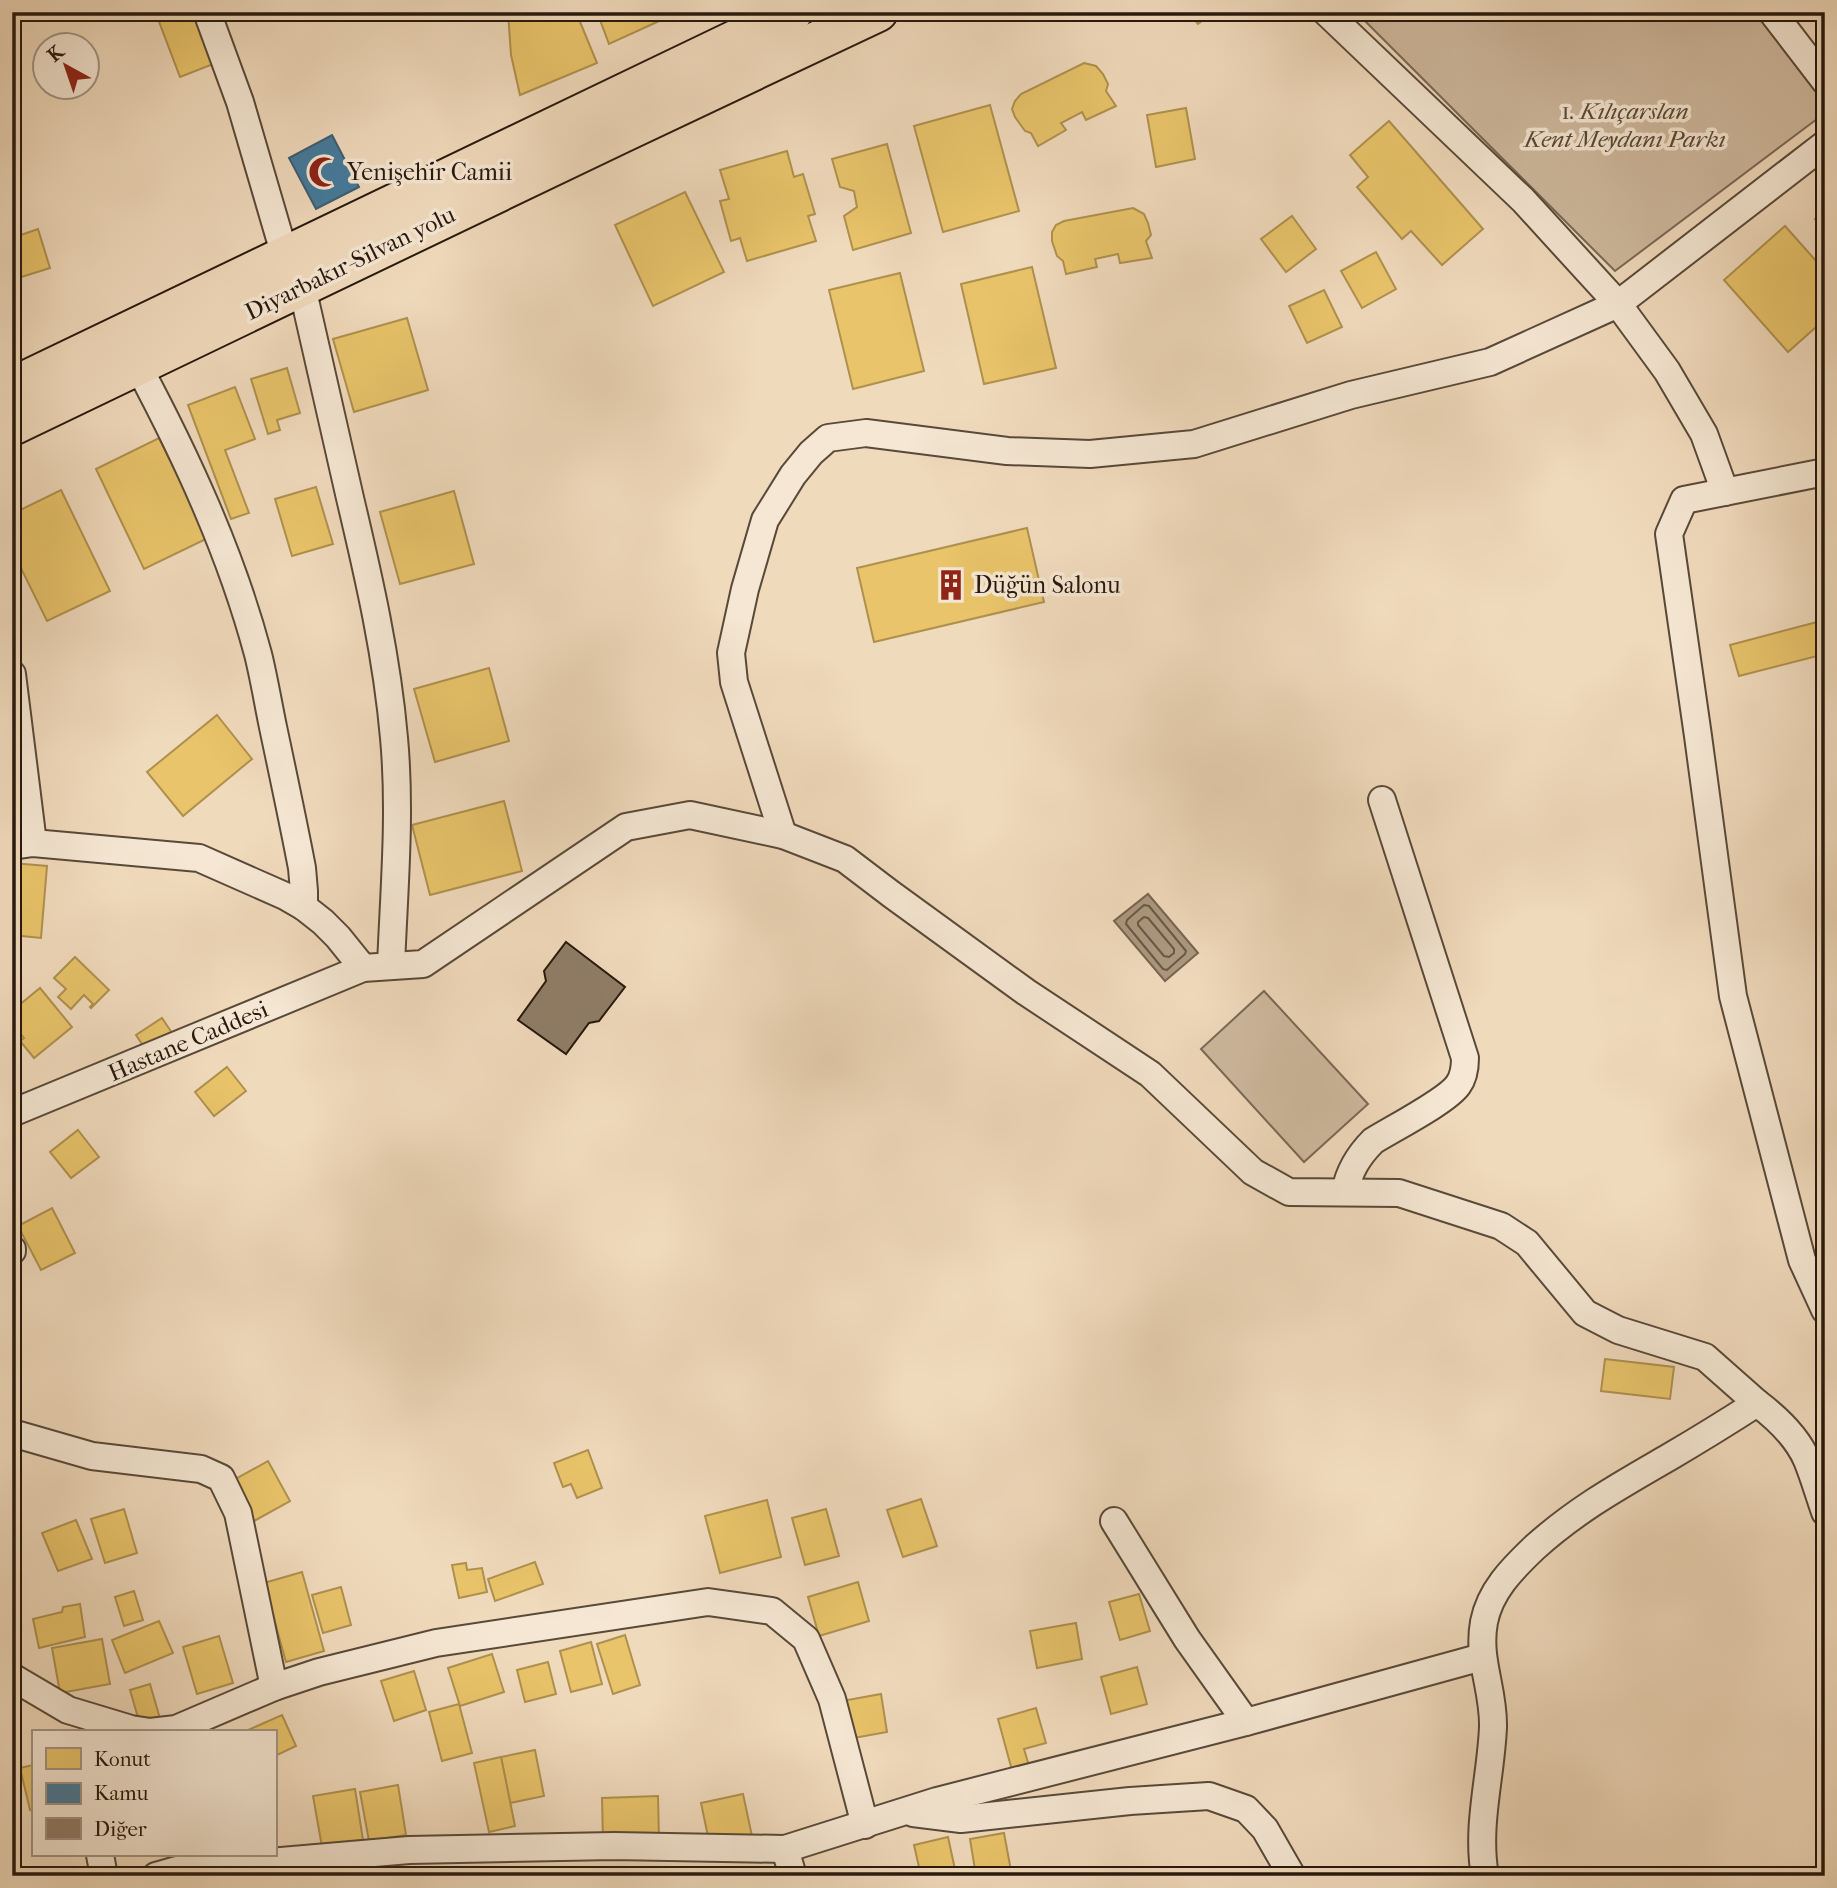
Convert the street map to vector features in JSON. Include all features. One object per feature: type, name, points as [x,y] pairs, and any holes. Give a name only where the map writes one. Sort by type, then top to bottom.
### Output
[{"type":"highway","name":"Diyarbakır-Silvan yolu","points":[[12,387],[307,265],[613,118],[878,12]]},
{"type":"highway","name":"Diyarbakır-Silvan yolu","points":[[613,118],[784,14]]},
{"type":"highway","name":"Diyarbakır-Silvan yolu","points":[[12,426],[138,366],[307,265]]},
{"type":"street","points":[[207,12],[240,102],[307,265],[389,686],[397,794],[391,966]]},
{"type":"street","points":[[1326,12],[1523,200],[1618,304],[1667,371],[1704,434],[1725,492]]},
{"type":"street","points":[[1772,12],[1825,80]]},
{"type":"street","points":[[783,835],[734,682],[732,653],[745,589],[765,520],[793,474],[828,438],[866,433],[1007,451],[1090,454],[1194,444],[1351,395],[1490,362],[1618,304],[1825,144]]},
{"type":"street","points":[[138,366],[193,475],[240,595],[258,655],[302,867],[304,907]]},
{"type":"street","points":[[1825,472],[1684,500],[1669,534],[1733,996],[1802,1260],[1825,1310]]},
{"type":"street","points":[[12,674],[23,844],[199,858],[304,907],[338,937],[363,968]]},
{"type":"street","points":[[1345,1192],[1351,1171],[1364,1150],[1373,1141],[1453,1091],[1465,1068],[1465,1058],[1382,800]]},
{"type":"street","name":"Hastane Caddesi","points":[[12,1114],[363,968],[423,964],[626,827],[690,815],[783,835],[845,859],[1026,992],[1150,1074],[1253,1172],[1289,1192],[1399,1193],[1501,1226],[1527,1243],[1586,1313],[1618,1330],[1705,1357],[1772,1415],[1797,1443],[1807,1459],[1825,1512]]},
{"type":"street","points":[[1485,1876],[1482,1825],[1493,1728],[1489,1681],[1482,1657],[1482,1637],[1485,1618],[1493,1597],[1505,1577],[1559,1526],[1592,1502],[1757,1403]]},
{"type":"street","points":[[12,1433],[93,1456],[201,1469],[221,1478],[237,1513],[274,1687]]},
{"type":"street","points":[[1114,1521],[1187,1639],[1246,1722]]},
{"type":"street","points":[[167,1730],[176,1729],[274,1687],[319,1672],[436,1643],[708,1602],[772,1611],[806,1639],[832,1699],[865,1825]]},
{"type":"street","points":[[156,1876],[177,1870],[410,1850],[614,1846],[785,1849],[937,1801],[1246,1722],[1482,1657]]},
{"type":"street","points":[[12,1677],[71,1721],[137,1730]]},
{"type":"street","points":[[902,1812],[961,1819],[1130,1801],[1209,1796],[1246,1810],[1265,1829],[1292,1876]]},
{"type":"street","points":[[785,1849],[793,1876]]},
{"type":"street","points":[[100,1856],[104,1876]]},
{"type":"green space","name":"1. Kılıçarslan Kent Meydanı Parkı","points":[[1356,12],[1755,12],[1820,97],[1817,119],[1615,271]]},
{"type":"green space","points":[[1264,991],[1368,1104],[1304,1162],[1201,1049]]},
{"type":"water","points":[[1148,894],[1198,953],[1165,981],[1114,921]]},
{"type":"building: Konut","points":[[176,12],[196,12],[216,63],[180,77],[158,19]]},
{"type":"building: Konut","points":[[508,12],[576,12],[597,63],[520,95],[511,55]]},
{"type":"building: Konut","points":[[597,12],[679,12],[609,44]]},
{"type":"building: Konut","points":[[1188,12],[1214,12],[1198,24]]},
{"type":"building: Konut","points":[[1084,63],[1096,66],[1103,74],[1108,84],[1106,91],[1116,106],[1086,120],[1082,112],[1061,123],[1066,130],[1038,146],[1031,133],[1025,131],[1015,117],[1012,109],[1015,101],[1021,94]]},
{"type":"building: Konut","points":[[990,105],[1019,211],[943,232],[914,126]]},
{"type":"building: Konut","points":[[1186,108],[1195,159],[1156,167],[1147,115]]},
{"type":"building: Konut","points":[[1389,121],[1483,229],[1442,265],[1411,231],[1402,239],[1357,187],[1368,177],[1350,155]]},
{"type":"building: Konut","points":[[887,144],[911,233],[853,250],[844,216],[857,207],[854,191],[840,187],[832,159]]},
{"type":"building: Konut","points":[[787,151],[794,177],[803,174],[815,214],[808,216],[816,241],[747,261],[740,238],[731,241],[720,201],[729,199],[720,170]]},
{"type":"building: Konut","points":[[685,192],[724,272],[653,306],[615,225]]},
{"type":"building: Konut","points":[[1133,208],[1144,214],[1148,223],[1151,235],[1146,241],[1152,258],[1120,263],[1118,254],[1095,259],[1097,267],[1066,274],[1063,261],[1057,256],[1052,241],[1052,232],[1056,225],[1064,221]]},
{"type":"building: Konut","points":[[1825,210],[1825,231],[1815,219]]},
{"type":"building: Konut","points":[[1292,216],[1316,249],[1286,272],[1261,239]]},
{"type":"building: Konut","points":[[1785,226],[1825,271],[1825,319],[1788,352],[1724,280]]},
{"type":"building: Konut","points":[[38,229],[50,268],[12,280],[12,238]]},
{"type":"building: Konut","points":[[1376,252],[1396,289],[1362,308],[1341,271]]},
{"type":"building: Konut","points":[[1032,267],[1056,368],[984,384],[961,284]]},
{"type":"building: Konut","points":[[900,273],[924,371],[853,389],[829,290]]},
{"type":"building: Konut","points":[[1324,290],[1342,327],[1307,343],[1289,306]]},
{"type":"building: Konut","points":[[407,318],[428,390],[354,412],[333,339]]},
{"type":"building: Konut","points":[[287,368],[300,413],[277,420],[280,430],[268,434],[251,379]]},
{"type":"building: Konut","points":[[235,387],[255,439],[225,450],[249,513],[231,519],[188,405]]},
{"type":"building: Konut","points":[[159,438],[208,538],[144,569],[96,469]]},
{"type":"building: Konut","points":[[316,487],[333,544],[292,556],[275,499]]},
{"type":"building: Konut","points":[[61,490],[110,591],[47,621],[12,550],[12,514]]},
{"type":"building: Konut","points":[[454,491],[474,564],[400,584],[380,512]]},
{"type":"building: Konut","name":"Düğün Salonu","points":[[1027,528],[1044,602],[874,642],[857,568]]},
{"type":"building: Konut","points":[[1817,622],[1825,654],[1739,676],[1730,645]]},
{"type":"building: Konut","points":[[489,668],[509,741],[435,762],[414,689]]},
{"type":"building: Konut","points":[[217,715],[252,759],[183,816],[147,772]]},
{"type":"building: Konut","points":[[504,801],[522,871],[430,895],[412,825]]},
{"type":"building: Konut","points":[[12,863],[47,866],[41,938],[12,935]]},
{"type":"building: Konut","points":[[75,957],[109,990],[91,1008],[93,1004],[84,995],[71,1009],[58,997],[66,989],[54,978]]},
{"type":"building: Konut","points":[[40,988],[72,1027],[34,1058],[20,1041],[24,1038],[12,1023],[12,1011]]},
{"type":"building: Konut","points":[[162,1018],[172,1033],[146,1050],[136,1035]]},
{"type":"building: Konut","points":[[227,1067],[246,1091],[214,1116],[195,1092]]},
{"type":"building: Konut","points":[[78,1130],[99,1157],[71,1178],[50,1152]]},
{"type":"building: Konut","points":[[52,1208],[75,1253],[41,1270],[18,1226]]},
{"type":"building: Konut","points":[[1605,1359],[1674,1367],[1670,1399],[1601,1391]]},
{"type":"building: Konut","points":[[588,1450],[602,1488],[577,1498],[571,1484],[563,1487],[554,1463]]},
{"type":"building: Konut","points":[[268,1461],[290,1501],[254,1521],[232,1481]]},
{"type":"building: Konut","points":[[921,1499],[937,1546],[903,1557],[887,1510]]},
{"type":"building: Konut","points":[[767,1500],[781,1557],[720,1573],[705,1516]]},
{"type":"building: Konut","points":[[124,1509],[137,1553],[105,1563],[91,1519]]},
{"type":"building: Konut","points":[[826,1509],[839,1556],[805,1565],[792,1518]]},
{"type":"building: Konut","points":[[76,1520],[92,1559],[58,1571],[42,1533]]},
{"type":"building: Konut","points":[[535,1562],[543,1584],[495,1601],[488,1579]]},
{"type":"building: Konut","points":[[466,1563],[467,1570],[482,1568],[487,1592],[459,1598],[452,1565]]},
{"type":"building: Konut","points":[[302,1572],[324,1651],[286,1662],[264,1583]]},
{"type":"building: Konut","points":[[858,1582],[869,1621],[819,1636],[808,1597]]},
{"type":"building: Konut","points":[[341,1587],[351,1625],[323,1633],[312,1595]]},
{"type":"building: Konut","points":[[134,1591],[143,1620],[124,1626],[115,1597]]},
{"type":"building: Konut","points":[[1139,1594],[1150,1631],[1120,1640],[1109,1602]]},
{"type":"building: Konut","points":[[80,1604],[85,1637],[39,1648],[33,1619],[62,1612],[63,1607]]},
{"type":"building: Konut","points":[[12,1614],[21,1627],[12,1632]]},
{"type":"building: Konut","points":[[159,1621],[173,1653],[125,1673],[112,1640]]},
{"type":"building: Konut","points":[[1076,1623],[1082,1659],[1037,1668],[1030,1631]]},
{"type":"building: Konut","points":[[625,1635],[640,1685],[613,1694],[597,1644]]},
{"type":"building: Konut","points":[[219,1636],[233,1683],[197,1694],[183,1647]]},
{"type":"building: Konut","points":[[102,1639],[110,1684],[60,1693],[52,1648]]},
{"type":"building: Konut","points":[[591,1642],[602,1684],[571,1692],[560,1651]]},
{"type":"building: Konut","points":[[492,1654],[504,1692],[460,1706],[448,1668]]},
{"type":"building: Konut","points":[[548,1662],[556,1694],[525,1702],[517,1670]]},
{"type":"building: Konut","points":[[1137,1667],[1147,1704],[1111,1714],[1101,1677]]},
{"type":"building: Konut","points":[[414,1671],[426,1710],[394,1721],[381,1681]]},
{"type":"building: Konut","points":[[150,1684],[161,1722],[141,1728],[130,1690]]},
{"type":"building: Konut","points":[[881,1694],[887,1732],[848,1739],[842,1701]]},
{"type":"building: Konut","points":[[459,1704],[472,1753],[442,1761],[429,1712]]},
{"type":"building: Konut","points":[[1036,1708],[1046,1743],[1024,1749],[1030,1769],[1013,1774],[998,1719]]},
{"type":"building: Konut","points":[[282,1715],[296,1746],[276,1756],[276,1730],[248,1730]]},
{"type":"building: Konut","points":[[535,1750],[544,1796],[510,1803],[501,1757]]},
{"type":"building: Konut","points":[[501,1757],[515,1826],[489,1832],[474,1763]]},
{"type":"building: Konut","points":[[32,1765],[30,1810],[20,1768]]},
{"type":"building: Konut","points":[[398,1785],[406,1835],[369,1841],[360,1792]]},
{"type":"building: Konut","points":[[355,1789],[363,1840],[322,1847],[313,1796]]},
{"type":"building: Konut","points":[[743,1794],[752,1836],[710,1846],[701,1803]]},
{"type":"building: Konut","points":[[658,1796],[659,1839],[603,1841],[602,1798]]},
{"type":"building: Konut","points":[[1004,1833],[1012,1876],[976,1876],[970,1839]]},
{"type":"building: Konut","points":[[948,1837],[956,1874],[921,1876],[914,1845]]},
{"type":"building: Konut","points":[[669,1868],[701,1869],[700,1876],[668,1876]]},
{"type":"building: Konut","points":[[775,1868],[776,1876],[722,1876],[722,1873]]},
{"type":"building: Kamu","name":"Yenişehir Camii","points":[[332,135],[359,187],[316,209],[289,158]]},
{"type":"building: Diğer","points":[[566,942],[625,987],[599,1021],[589,1023],[566,1054],[518,1020],[546,981],[544,971]]},
{"type":"place","name":"Yenişehir Camii","points":[[324,172]]},
{"type":"place","name":"Düğün Salonu","points":[[951,585]]}]
